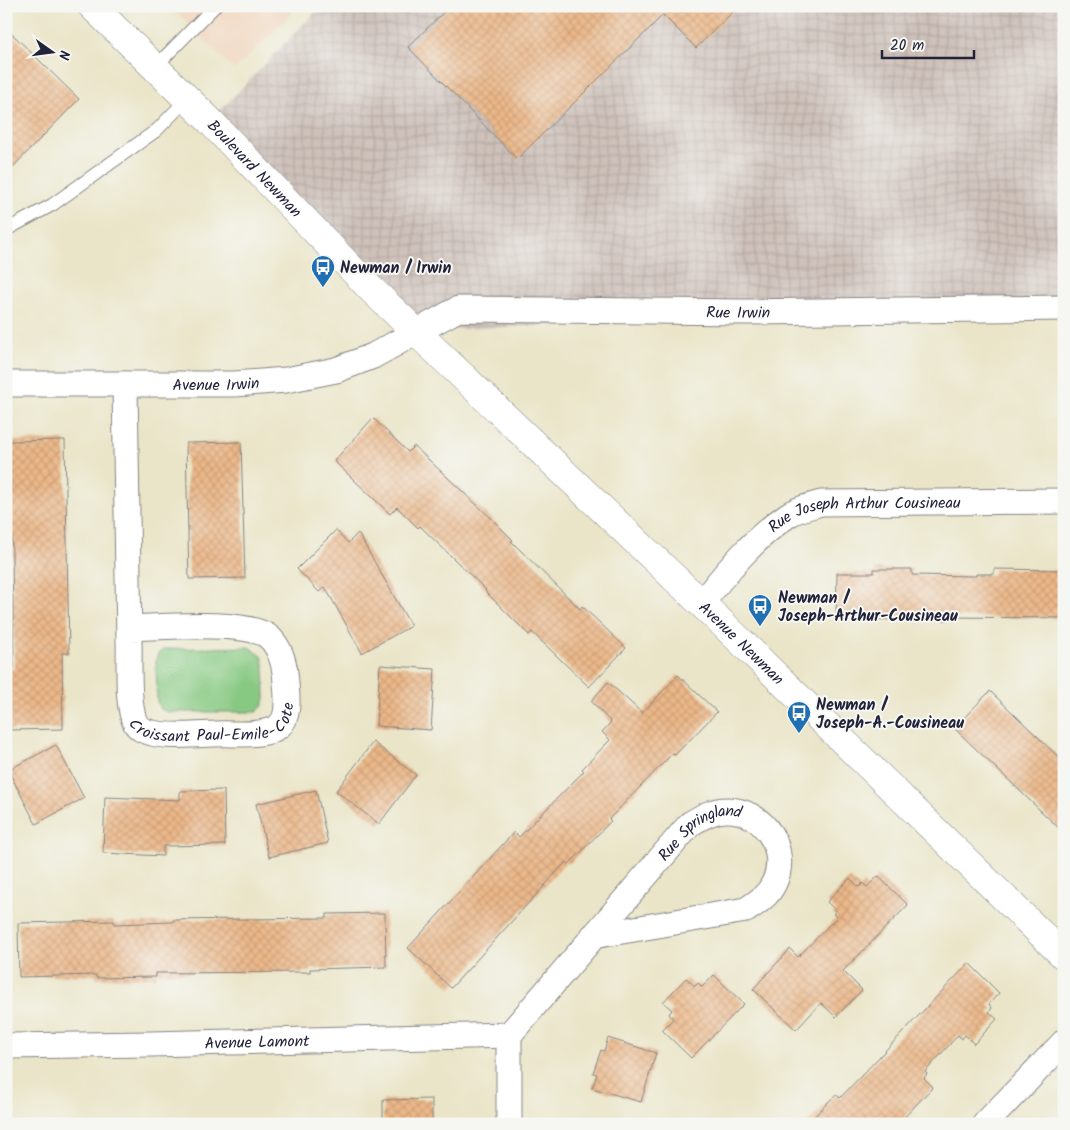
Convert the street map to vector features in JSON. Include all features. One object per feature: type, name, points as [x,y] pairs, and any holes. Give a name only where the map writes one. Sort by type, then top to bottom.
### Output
[{"type":"street","name":"Boulevard Newman","points":[[92,6],[187,99],[371,289],[416,331]]},
{"type":"street","name":"Rue Irwin","points":[[416,331],[458,309],[746,312],[1064,308]]},
{"type":"street","name":"Avenue Irwin","points":[[6,384],[235,384],[286,380],[336,370],[373,356],[416,331]]},
{"type":"street","name":"Avenue Newman","points":[[416,331],[1064,956]]},
{"type":"street","name":"Croissant Paul-Emile-Cote","points":[[126,384],[129,628],[131,707],[137,726],[154,734],[171,735],[255,733],[270,731],[280,726],[286,714],[286,670],[281,652],[269,637],[256,630],[233,626],[129,628]]},
{"type":"street","name":"Rue Joseph Arthur Cousineau","points":[[701,604],[722,577],[766,532],[790,514],[821,503],[1064,501]]},
{"type":"street","name":"Rue Springland","points":[[509,1035],[593,936],[690,824],[709,814],[728,810],[742,812],[755,818],[769,831],[778,850],[778,873],[764,898],[746,910],[593,936]]},
{"type":"street","name":"Avenue Lamont","points":[[6,1046],[509,1035]]},
{"type":"street","points":[[509,1035],[509,1124]]},
{"type":"street","points":[[986,1124],[1063,1046]]},
{"type":"lane","points":[[155,67],[215,6]]},
{"type":"lane","points":[[6,230],[52,205],[157,130],[187,99]]},
{"type":"shaded area","points":[[171,6],[299,6],[234,70]]},
{"type":"shaded area","points":[[321,6],[1064,6],[1064,309],[901,309],[416,331],[210,121]]},
{"type":"green space","points":[[249,647],[262,656],[264,663],[265,698],[264,703],[256,712],[170,712],[160,708],[157,701],[156,660],[158,654],[164,649]]},
{"type":"building","points":[[450,6],[739,6],[696,48],[663,15],[517,159],[408,47]]},
{"type":"building","points":[[6,28],[79,99],[6,174]]},
{"type":"building","points":[[373,418],[408,452],[414,446],[492,519],[513,540],[511,541],[580,609],[582,606],[626,648],[589,687],[532,632],[529,635],[420,526],[418,528],[397,507],[390,514],[334,461]]},
{"type":"building","points":[[65,440],[69,653],[62,653],[63,729],[8,730],[7,669],[14,669],[10,441]]},
{"type":"building","points":[[241,442],[245,578],[189,579],[186,443]]},
{"type":"building","points":[[336,530],[348,543],[358,533],[411,626],[362,653],[325,587],[319,592],[297,569]]},
{"type":"building","points":[[874,569],[912,569],[912,575],[976,576],[976,574],[994,574],[994,569],[1064,570],[1064,618],[948,617],[948,620],[836,619],[837,573],[874,573]]},
{"type":"building","points":[[380,665],[435,669],[431,730],[376,726]]},
{"type":"building","points":[[678,675],[717,712],[675,755],[673,753],[609,819],[611,821],[569,864],[566,862],[451,988],[408,948],[514,832],[519,837],[584,771],[582,769],[610,740],[602,732],[611,722],[591,701],[608,682],[642,713]]},
{"type":"building","points":[[990,691],[1064,762],[1064,833],[954,728]]},
{"type":"building","points":[[373,742],[416,775],[379,824],[336,791]]},
{"type":"building","points":[[56,745],[84,798],[36,824],[8,770]]},
{"type":"building","points":[[224,790],[225,845],[163,846],[163,856],[103,853],[105,797],[180,800],[180,791]]},
{"type":"building","points":[[316,790],[328,843],[269,857],[256,804]]},
{"type":"building","points":[[878,876],[908,905],[843,971],[862,990],[836,1017],[821,1003],[796,1030],[753,989],[790,949],[798,957],[837,917],[833,914],[836,911],[827,902],[850,878],[859,887],[863,883],[867,887]]},
{"type":"building","points":[[385,913],[386,967],[310,969],[310,972],[156,973],[156,977],[96,978],[96,975],[19,977],[18,923],[114,921],[114,924],[173,922],[173,920],[327,918],[327,914]]},
{"type":"building","points":[[969,963],[999,993],[989,1004],[992,1008],[989,1012],[997,1019],[974,1044],[965,1035],[962,1039],[958,1035],[925,1072],[927,1074],[924,1078],[933,1087],[898,1124],[807,1124],[836,1094],[840,1098]]},
{"type":"building","points":[[714,975],[744,1004],[691,1058],[662,1030],[673,1019],[669,1014],[672,1010],[663,1002],[686,978],[695,986],[698,983],[702,987]]},
{"type":"building","points":[[608,1038],[656,1053],[641,1102],[592,1088],[597,1074],[593,1073],[601,1050],[604,1051]]},
{"type":"building","points":[[432,1099],[432,1124],[383,1124],[383,1100]]},
{"type":"place","name":"Newman / Irwin","points":[[323,288]]},
{"type":"place","name":"Newman / Joseph-Arthur-Cousineau","points":[[760,627]]},
{"type":"place","name":"Newman / Joseph-A.-Cousineau","points":[[799,734]]}]
